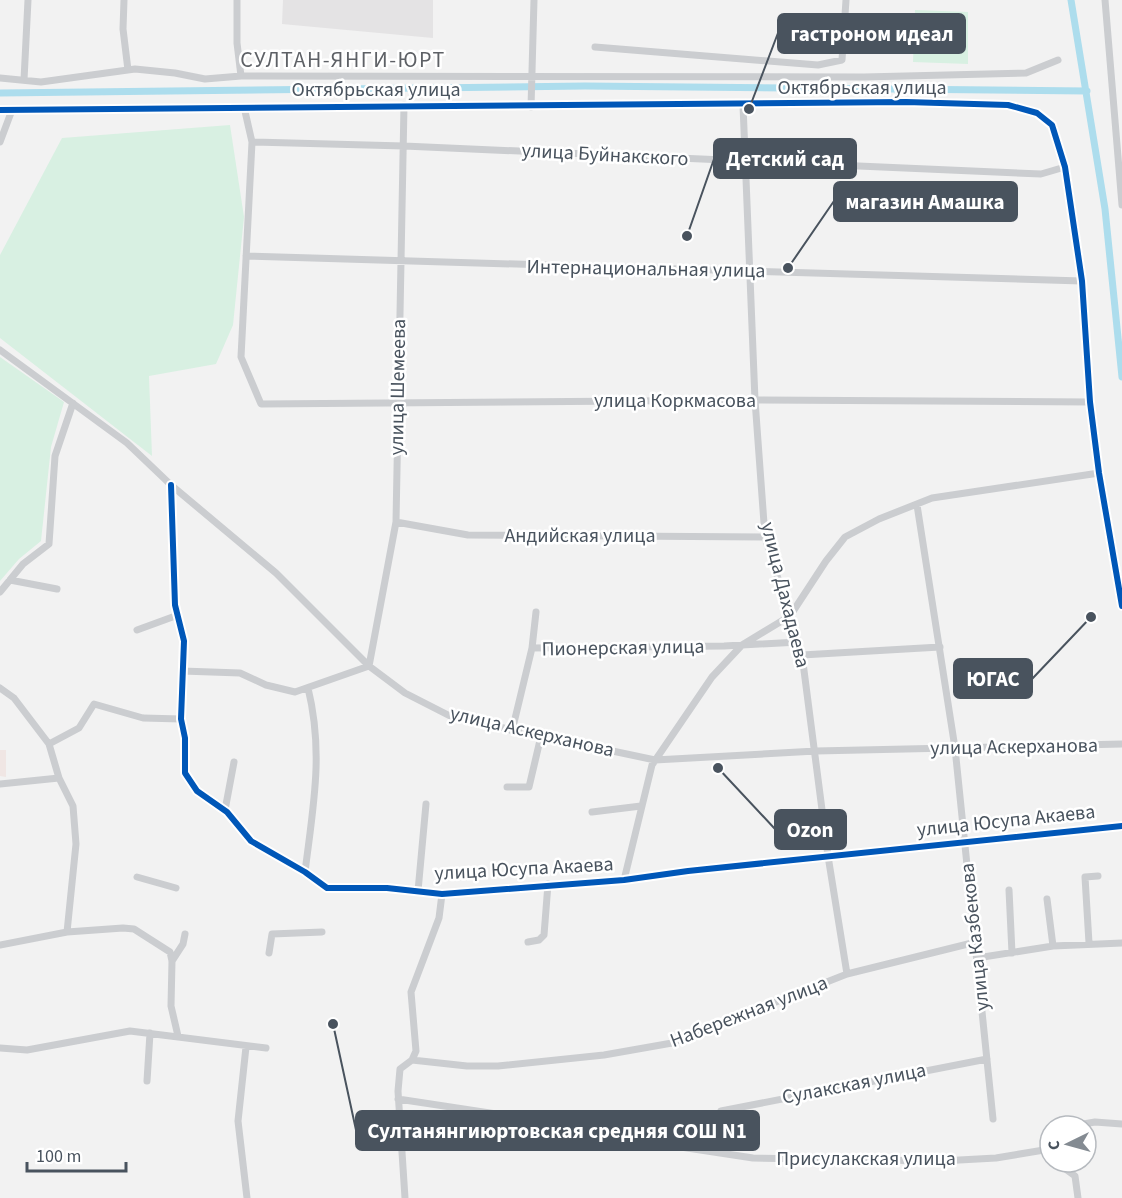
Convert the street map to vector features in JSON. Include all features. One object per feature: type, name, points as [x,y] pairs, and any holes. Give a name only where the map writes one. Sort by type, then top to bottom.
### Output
[{"type":"street","points":[[24,80],[28,0]]},
{"type":"street","points":[[124,0],[123,29],[128,70]]},
{"type":"street","points":[[237,0],[237,43],[241,76]]},
{"type":"street","points":[[531,107],[534,0]]},
{"type":"street","points":[[595,47],[818,64],[842,60],[846,0]]},
{"type":"street","points":[[1105,0],[1118,97],[1122,204]]},
{"type":"street","points":[[0,78],[80,79],[128,70],[174,73],[205,79],[241,76],[531,75],[749,78],[1007,74],[1026,73],[1058,60]]},
{"type":"street","name":"Октябрьская улица","points":[[0,110],[906,102],[1008,105],[1037,113],[1052,125],[1065,167],[1082,281],[1090,402],[1099,473],[1122,606]]},
{"type":"street","name":"улица Шемеева","points":[[369,666],[396,522],[404,105]]},
{"type":"street","name":"улица Дахадаева","points":[[743,105],[755,400],[765,537],[802,655],[828,856],[847,974]]},
{"type":"street","points":[[244,107],[252,142],[246,256]]},
{"type":"street","points":[[0,142],[12,110]]},
{"type":"street","name":"улица Буйнакского","points":[[252,142],[404,146],[1041,174],[1065,167]]},
{"type":"street","name":"Интернациональная улица","points":[[246,256],[400,263],[1082,281]]},
{"type":"street","name":"улица Коркмасова","points":[[246,256],[241,357],[261,404],[755,400],[1090,402]]},
{"type":"street","name":"улица Аскерханова","points":[[0,350],[127,443],[171,486],[276,573],[369,666],[405,693],[452,717],[655,760],[816,751],[1122,744]]},
{"type":"street","points":[[0,592],[22,564],[49,544],[55,456],[73,403]]},
{"type":"street","points":[[624,880],[655,760],[712,677],[742,645],[790,616],[825,561],[845,537],[879,519],[917,506],[932,498],[953,493],[1099,473]]},
{"type":"street","name":"улица Юсупа Акаева","points":[[171,486],[175,605],[184,641],[181,719],[185,738],[185,773],[197,790],[225,810],[251,842],[305,872],[327,888],[387,888],[442,894],[548,884],[624,880],[828,856],[1122,826]]},
{"type":"street","name":"улица Казбекова","points":[[917,506],[955,748],[993,1119]]},
{"type":"street","name":"Андийская улица","points":[[396,522],[468,535],[765,537]]},
{"type":"street","points":[[10,580],[57,589]]},
{"type":"street","points":[[532,648],[536,612]]},
{"type":"street","points":[[137,630],[178,615]]},
{"type":"street","name":"Пионерская улица","points":[[512,730],[532,648],[799,642]]},
{"type":"street","points":[[802,655],[940,647]]},
{"type":"street","points":[[182,671],[240,673],[266,685],[295,692],[369,666]]},
{"type":"street","points":[[0,688],[14,698],[49,744],[59,778],[72,806],[76,844],[67,932]]},
{"type":"street","points":[[305,872],[318,768],[314,713],[308,688]]},
{"type":"street","points":[[49,744],[79,728],[94,704],[143,718],[181,719]]},
{"type":"street","points":[[507,787],[529,787],[541,736]]},
{"type":"street","points":[[225,810],[234,762]]},
{"type":"street","points":[[0,784],[59,778]]},
{"type":"street","points":[[418,891],[426,804]]},
{"type":"street","points":[[592,812],[642,806]]},
{"type":"street","points":[[1089,944],[1085,877],[1098,876]]},
{"type":"street","points":[[137,877],[176,888]]},
{"type":"street","points":[[528,942],[539,940],[544,935],[548,884]]},
{"type":"street","points":[[1009,890],[1012,953]]},
{"type":"street","points":[[405,1198],[398,1099],[400,1069],[412,1060],[416,1051],[411,992],[440,918],[442,894]]},
{"type":"street","points":[[1047,899],[1053,946]]},
{"type":"street","points":[[0,945],[67,932],[134,929],[170,951],[172,961],[171,1006],[178,1036]]},
{"type":"street","points":[[269,953],[272,934],[322,932]]},
{"type":"street","points":[[172,961],[183,944],[185,934]]},
{"type":"street","name":"Набережная улица","points":[[412,1060],[467,1066],[498,1066],[604,1055],[672,1043],[847,974],[976,942]]},
{"type":"street","points":[[977,958],[1053,946],[1122,943]]},
{"type":"street","points":[[0,1048],[27,1050],[130,1031],[219,1040],[246,1047],[266,1048]]},
{"type":"street","points":[[147,1081],[150,1033]]},
{"type":"street","points":[[246,1047],[238,1121],[247,1198]]},
{"type":"street","name":"Сулакская улица","points":[[721,1111],[987,1059]]},
{"type":"street","name":"Присулакская улица","points":[[398,1099],[590,1128],[674,1146],[753,1158],[941,1161],[996,1158],[1038,1151]]},
{"type":"street","points":[[1098,1122],[1122,1124]]},
{"type":"street","points":[[1072,1174],[1075,1176],[1077,1198]]},
{"type":"shaded area","points":[[283,0],[433,0],[433,38],[282,24]]},
{"type":"shaded area","points":[[0,750],[6,750],[6,777],[0,776]]},
{"type":"green space","points":[[915,10],[968,12],[968,64],[913,62]]},
{"type":"green space","points":[[230,125],[244,217],[233,325],[216,364],[149,376],[152,456],[0,338],[0,255],[62,138]]},
{"type":"green space","points":[[0,357],[64,402],[51,447],[41,541],[19,559],[0,581]]},
{"type":"waterway","points":[[1071,0],[1105,209],[1122,377]]},
{"type":"waterway","points":[[0,93],[585,86],[1087,91]]},
{"type":"cycle path","points":[[0,110],[906,102],[1008,105],[1037,113],[1052,125],[1065,167],[1082,281],[1090,402],[1099,473],[1122,606]]},
{"type":"cycle path","points":[[171,485],[175,605],[184,641],[181,719],[185,738],[185,773],[197,791],[227,812],[251,841],[305,872],[327,888],[387,888],[442,894],[624,880],[688,871],[1122,826]]},
{"type":"place","name":"гастроном идеал","points":[[749,109]]},
{"type":"place","name":"Детский сад","points":[[687,236]]},
{"type":"place","name":"магазин Амашка","points":[[788,268]]},
{"type":"place","name":"ЮГАС","points":[[1091,617]]},
{"type":"place","name":"Ozon","points":[[718,768]]},
{"type":"place","name":"Султанянгиюртовская средняя СОШ N1","points":[[333,1024]]},
{"type":"district","name":"СУЛТАН-ЯНГИ-ЮРТ","points":[[343,60]]}]
